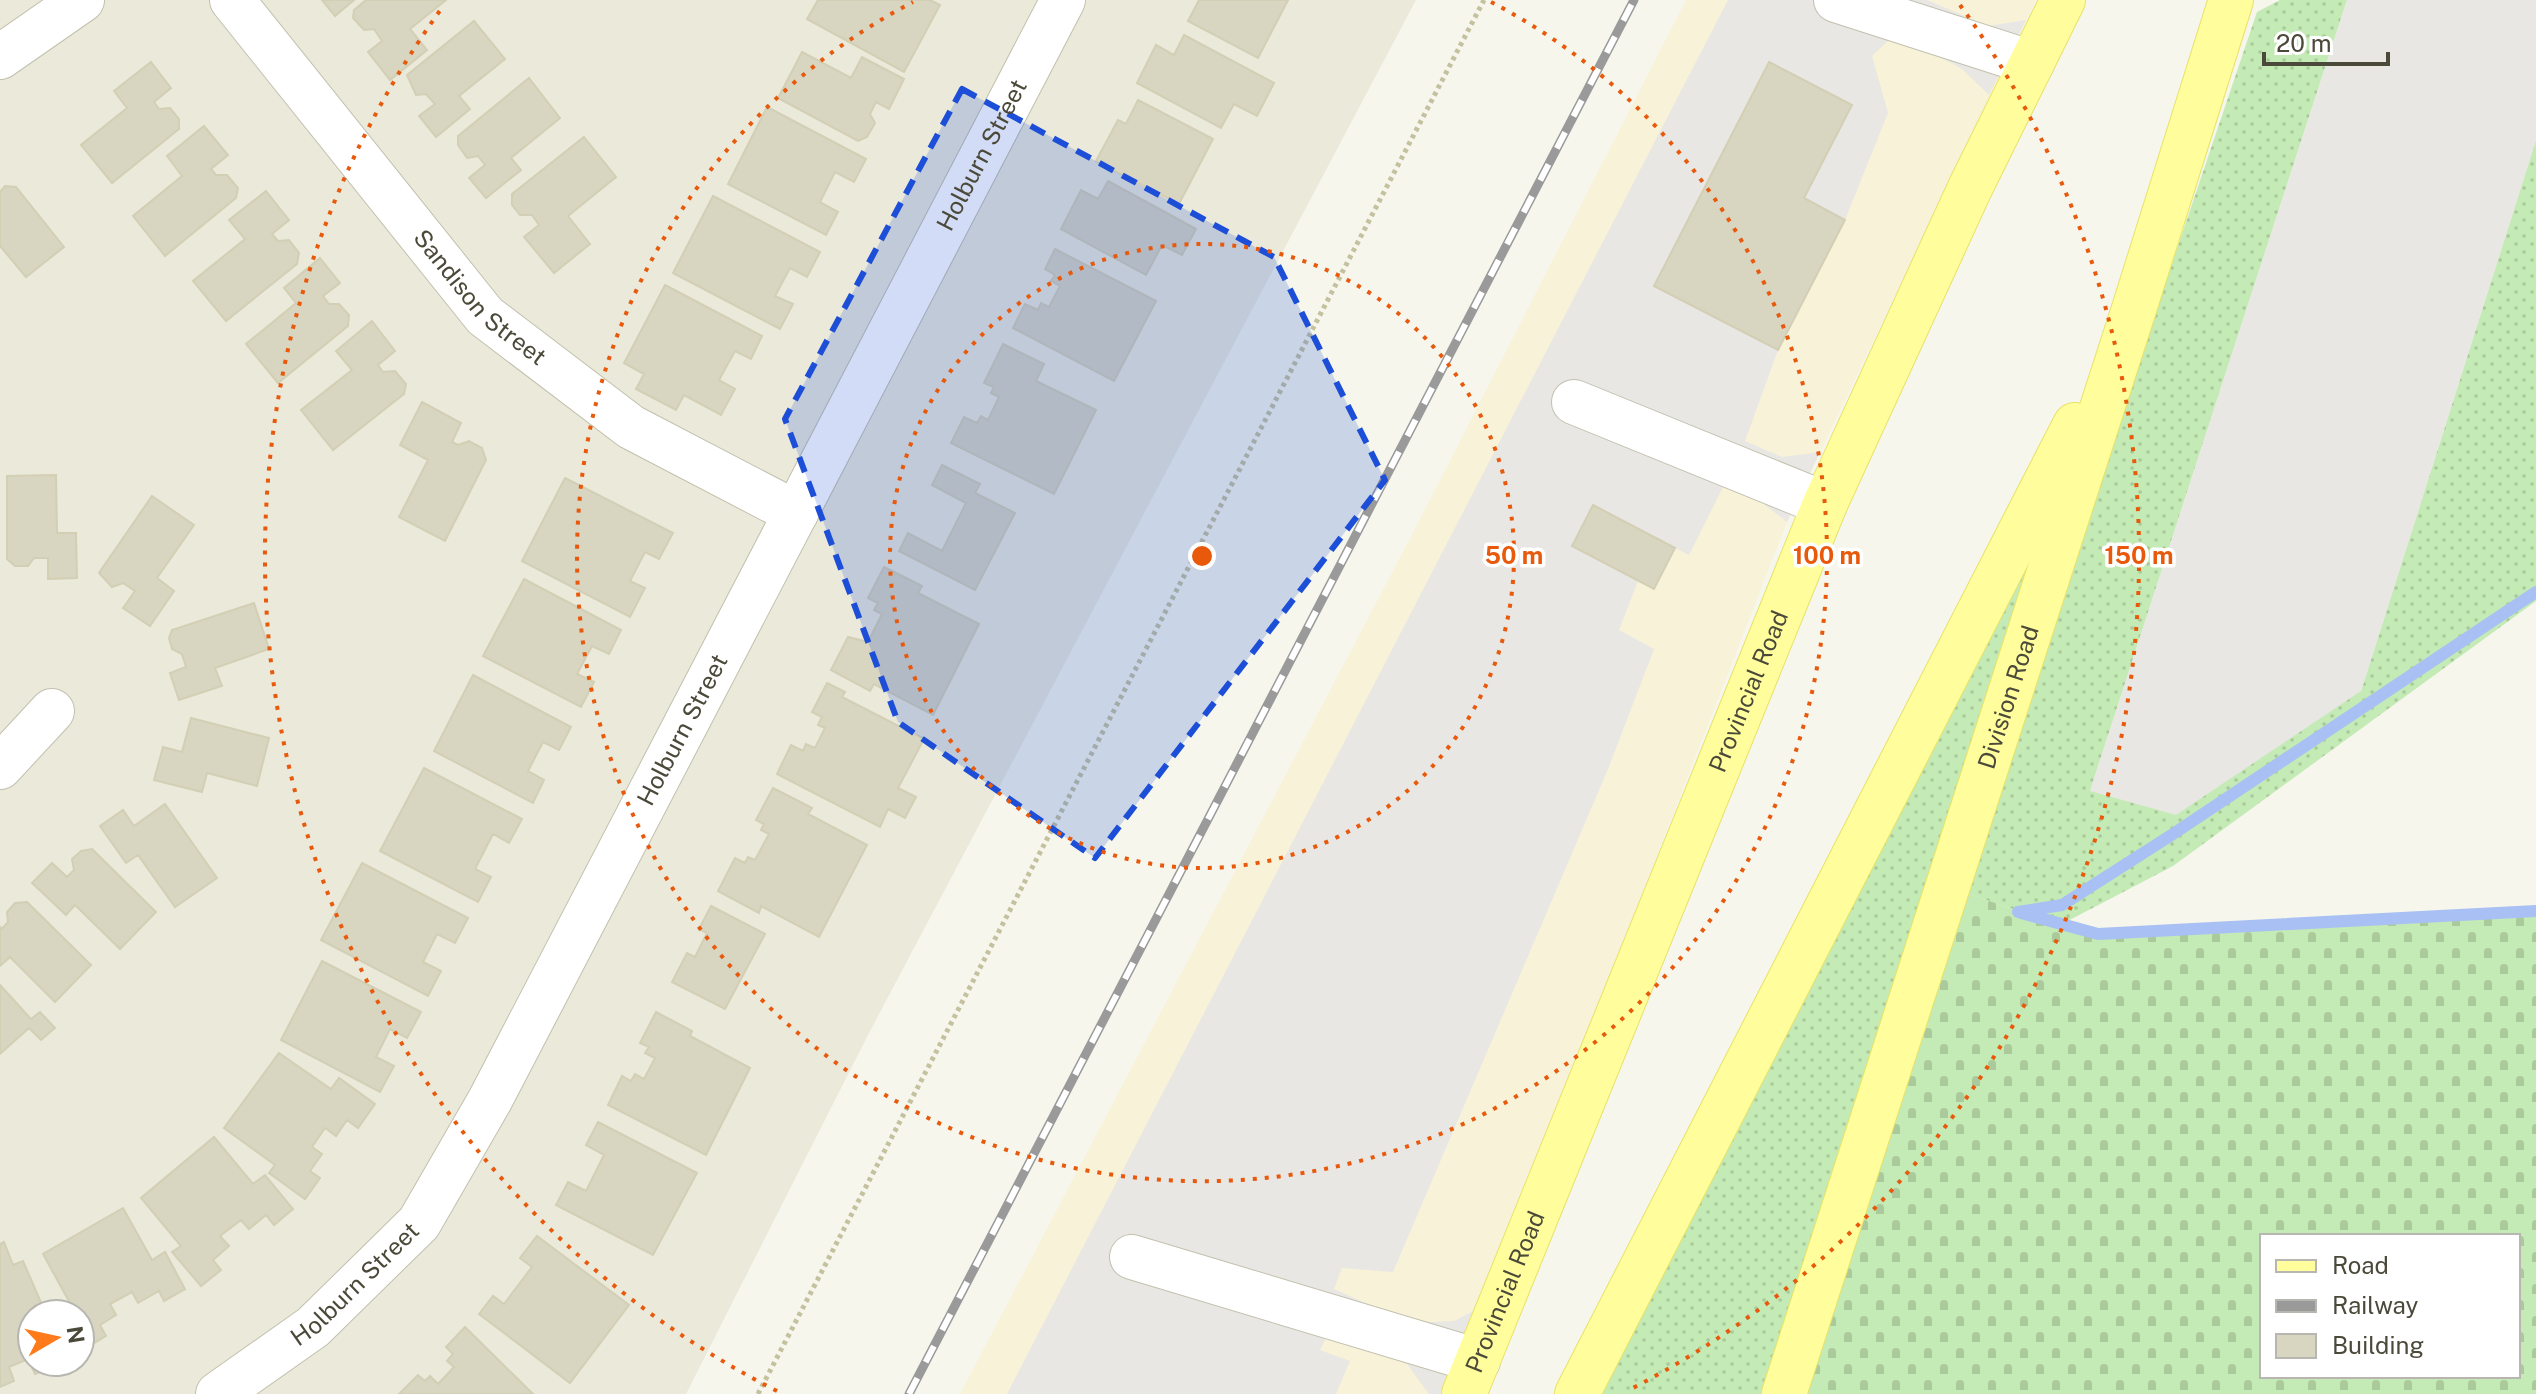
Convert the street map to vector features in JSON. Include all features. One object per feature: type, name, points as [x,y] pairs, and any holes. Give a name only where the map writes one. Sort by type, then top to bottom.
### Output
[{"type":"main road","name":"Provincial Road","points":[[1480,1383],[1825,504],[1970,188],[2063,0]]},
{"type":"main road","name":"Division Road","points":[[1784,1394],[2231,0]]},
{"type":"main road","points":[[1577,1394],[2134,309]]},
{"type":"street","points":[[0,57],[82,0]]},
{"type":"street","name":"Sandison Street","points":[[232,0],[485,316],[631,427],[796,513]]},
{"type":"street","name":"Holburn Street","points":[[218,1394],[313,1327],[419,1223],[490,1100],[1063,0]]},
{"type":"street","points":[[1836,0],[2032,63]]},
{"type":"street","points":[[1574,402],[1825,504]]},
{"type":"street","points":[[0,767],[52,711]]},
{"type":"street","points":[[1132,1257],[1480,1383]]},
{"type":"path","points":[[758,1394],[1484,0]]},
{"type":"highlighted area","points":[[962,89],[1274,257],[1385,480],[1095,858],[898,722],[785,419]]},
{"type":"shaded area","points":[[0,0],[1416,0],[869,1033],[686,1394],[0,1394]]},
{"type":"shaded area","points":[[1686,0],[2036,0],[1787,522],[1447,1394],[960,1394],[1416,527]]},
{"type":"shaded area","points":[[1728,0],[1927,0],[1988,26],[2026,20],[1989,95],[1962,69],[1896,33],[1872,56],[1888,113],[1845,220],[1804,198],[1852,105],[1768,62],[1655,285],[1778,350],[1745,441],[1782,457],[1820,452],[1787,522],[1743,488],[1724,485],[1689,555],[1593,506],[1572,546],[1638,581],[1619,630],[1654,649],[1608,769],[1393,1272],[1342,1268],[1334,1289],[1410,1323],[1454,1321],[1481,1307],[1447,1394],[1429,1394],[1407,1364],[1329,1332],[1320,1350],[1350,1361],[1336,1394],[1007,1394]]},
{"type":"shaded area","points":[[2347,0],[2536,0],[2536,140],[2361,691],[2176,815],[2090,791]]},
{"type":"green space","points":[[2280,0],[2347,0],[2090,791],[2361,691],[2536,140],[2536,601],[2173,866],[2060,925],[1960,891],[2257,12]]},
{"type":"green space","points":[[2089,420],[1765,1394],[1594,1394]]},
{"type":"green space","points":[[1960,891],[2060,925],[2098,934],[2536,910],[2536,1394],[1800,1394]]},
{"type":"building","points":[[322,0],[354,0],[335,16]]},
{"type":"building","points":[[366,0],[446,0],[410,29],[427,50],[390,80],[368,52],[382,41],[374,29],[364,30],[353,18],[354,10]]},
{"type":"building","points":[[818,0],[930,0],[940,5],[904,72],[807,19]]},
{"type":"building","points":[[1199,0],[1288,0],[1258,58],[1188,21]]},
{"type":"building","points":[[474,21],[505,59],[459,96],[470,109],[436,137],[419,116],[435,104],[426,94],[416,95],[407,75]]},
{"type":"building","points":[[1184,35],[1274,83],[1257,116],[1234,104],[1221,128],[1137,83],[1156,45],[1174,55]]},
{"type":"building","points":[[802,52],[851,78],[862,57],[904,79],[889,109],[876,102],[870,114],[875,123],[867,137],[858,141],[778,98]]},
{"type":"building","points":[[151,62],[171,88],[154,102],[159,109],[170,108],[179,119],[179,129],[112,183],[81,145],[127,108],[114,91]]},
{"type":"building","points":[[1769,62],[1852,105],[1804,198],[1845,220],[1778,350],[1654,286]]},
{"type":"building","points":[[529,78],[560,118],[511,158],[521,170],[486,198],[469,178],[485,165],[478,156],[467,158],[458,145],[458,136]]},
{"type":"building","points":[[1138,100],[1213,139],[1179,204],[1096,161],[1118,120],[1126,124]]},
{"type":"building","points":[[767,107],[866,159],[854,182],[835,172],[820,202],[838,212],[826,235],[728,184]]},
{"type":"building","points":[[204,126],[228,155],[211,169],[216,175],[227,175],[238,188],[236,198],[165,256],[133,216],[182,176],[167,156]]},
{"type":"building","points":[[584,137],[616,177],[568,216],[590,244],[554,273],[524,237],[539,225],[532,215],[520,215],[512,205],[512,194]]},
{"type":"building","points":[[1108,181],[1196,229],[1182,255],[1162,245],[1146,275],[1061,229],[1081,190],[1098,199]]},
{"type":"building","points":[[5,186],[16,187],[64,247],[26,277],[0,246],[0,192]]},
{"type":"building","points":[[266,191],[289,220],[272,234],[278,241],[289,240],[299,253],[297,264],[226,321],[193,281],[245,239],[229,220]]},
{"type":"building","points":[[713,196],[820,252],[807,277],[790,268],[775,296],[793,304],[780,329],[673,273]]},
{"type":"building","points":[[1055,249],[1156,301],[1114,381],[1013,328],[1025,304],[1038,310],[1041,303],[1049,307],[1060,286],[1051,281],[1055,275],[1045,269]]},
{"type":"building","points":[[320,258],[340,283],[323,296],[329,304],[339,304],[349,315],[348,326],[278,383],[246,344],[296,303],[284,288]]},
{"type":"building","points":[[665,285],[762,336],[751,359],[735,351],[719,380],[735,389],[721,415],[684,395],[676,410],[636,389],[644,374],[624,363]]},
{"type":"building","points":[[372,321],[395,351],[378,365],[383,372],[395,371],[406,384],[404,394],[333,450],[301,410],[352,370],[336,351]]},
{"type":"building","points":[[1003,344],[1044,364],[1036,381],[1096,410],[1054,494],[951,443],[964,417],[977,423],[981,416],[988,420],[999,397],[991,393],[994,387],[984,383]]},
{"type":"building","points":[[422,402],[461,423],[452,442],[458,445],[469,441],[482,448],[486,460],[445,541],[399,517],[428,460],[400,445]]},
{"type":"building","points":[[942,465],[980,484],[975,493],[1015,513],[975,590],[899,551],[908,533],[942,551],[966,503],[932,485]]},
{"type":"building","points":[[56,475],[57,533],[76,533],[77,578],[48,579],[48,558],[34,558],[28,566],[15,566],[7,559],[7,476]]},
{"type":"building","points":[[565,478],[673,533],[659,559],[645,552],[630,581],[645,588],[630,617],[522,561]]},
{"type":"building","points":[[152,496],[194,525],[157,578],[174,591],[150,626],[123,608],[135,591],[123,583],[112,587],[99,573]]},
{"type":"building","points":[[1593,505],[1675,548],[1654,589],[1572,546]]},
{"type":"building","points":[[884,567],[922,586],[918,593],[979,624],[933,715],[874,684],[870,691],[831,670],[848,637],[868,642],[882,614],[874,610],[878,603],[868,598]]},
{"type":"building","points":[[524,579],[621,630],[609,654],[592,646],[577,674],[594,682],[581,707],[483,656]]},
{"type":"building","points":[[254,603],[269,649],[215,668],[222,686],[179,700],[170,673],[186,667],[182,654],[172,649],[169,638],[172,630]]},
{"type":"building","points":[[473,675],[571,727],[559,750],[543,742],[528,771],[544,780],[533,803],[434,751]]},
{"type":"building","points":[[827,683],[845,692],[842,697],[924,739],[898,788],[916,797],[905,818],[888,809],[880,827],[777,774],[791,745],[803,751],[806,744],[815,748],[825,728],[818,725],[822,717],[812,712]]},
{"type":"building","points":[[191,718],[269,738],[257,786],[207,773],[202,792],[154,780],[163,747],[182,752]]},
{"type":"building","points":[[424,768],[522,819],[509,843],[493,834],[475,869],[491,877],[478,902],[380,851]]},
{"type":"building","points":[[773,788],[812,808],[808,814],[867,845],[819,937],[761,906],[759,913],[718,891],[735,858],[745,863],[748,857],[755,860],[769,834],[761,830],[764,824],[756,820]]},
{"type":"building","points":[[165,804],[217,878],[175,907],[138,855],[126,863],[100,826],[123,810],[134,826]]},
{"type":"building","points":[[92,849],[156,912],[120,949],[75,905],[66,915],[32,883],[52,863],[67,877],[74,870],[72,859],[81,851]]},
{"type":"building","points":[[362,863],[468,918],[455,943],[437,934],[423,962],[441,971],[428,996],[321,940]]},
{"type":"building","points":[[27,902],[91,965],[55,1002],[10,957],[0,966],[0,927],[2,929],[8,922],[7,912],[15,903]]},
{"type":"building","points":[[711,906],[765,934],[725,1009],[672,982],[687,953],[695,957],[707,933],[699,929]]},
{"type":"building","points":[[322,961],[421,1012],[407,1038],[390,1029],[376,1057],[394,1066],[380,1092],[281,1040]]},
{"type":"building","points":[[0,985],[31,1019],[40,1012],[55,1028],[41,1040],[29,1028],[0,1054]]},
{"type":"building","points":[[656,1012],[692,1031],[690,1036],[750,1068],[706,1155],[608,1105],[622,1076],[631,1081],[635,1074],[644,1079],[655,1058],[645,1053],[649,1047],[640,1043]]},
{"type":"building","points":[[279,1053],[331,1089],[339,1078],[375,1104],[358,1128],[347,1120],[336,1136],[325,1128],[312,1147],[322,1154],[310,1171],[320,1178],[305,1199],[269,1173],[275,1165],[224,1128]]},
{"type":"building","points":[[598,1122],[697,1173],[653,1255],[556,1205],[568,1182],[586,1191],[604,1155],[586,1145]]},
{"type":"building","points":[[214,1137],[253,1184],[265,1175],[293,1209],[274,1225],[266,1215],[249,1229],[241,1220],[220,1236],[229,1246],[213,1260],[221,1270],[201,1286],[172,1252],[181,1246],[141,1198]]},
{"type":"building","points":[[123,1208],[152,1260],[165,1252],[185,1289],[164,1301],[159,1291],[138,1303],[132,1292],[110,1304],[116,1315],[100,1325],[106,1336],[96,1342],[96,1298],[67,1298],[43,1254]]},
{"type":"building","points":[[537,1236],[629,1305],[570,1383],[479,1314],[493,1296],[504,1304],[532,1267],[520,1258]]},
{"type":"building","points":[[4,1242],[13,1265],[23,1261],[39,1298],[16,1298],[16,1364],[9,1367],[14,1381],[0,1387],[0,1244]]},
{"type":"building","points":[[465,1327],[533,1394],[399,1394],[418,1375],[425,1381],[430,1376],[438,1384],[454,1367],[447,1361],[453,1354],[446,1347]]},
{"type":"waterway","points":[[2018,912],[2062,905],[2536,592]]},
{"type":"waterway","points":[[2021,913],[2098,934],[2536,911]]},
{"type":"railway","points":[[909,1394],[1634,0]]}]
